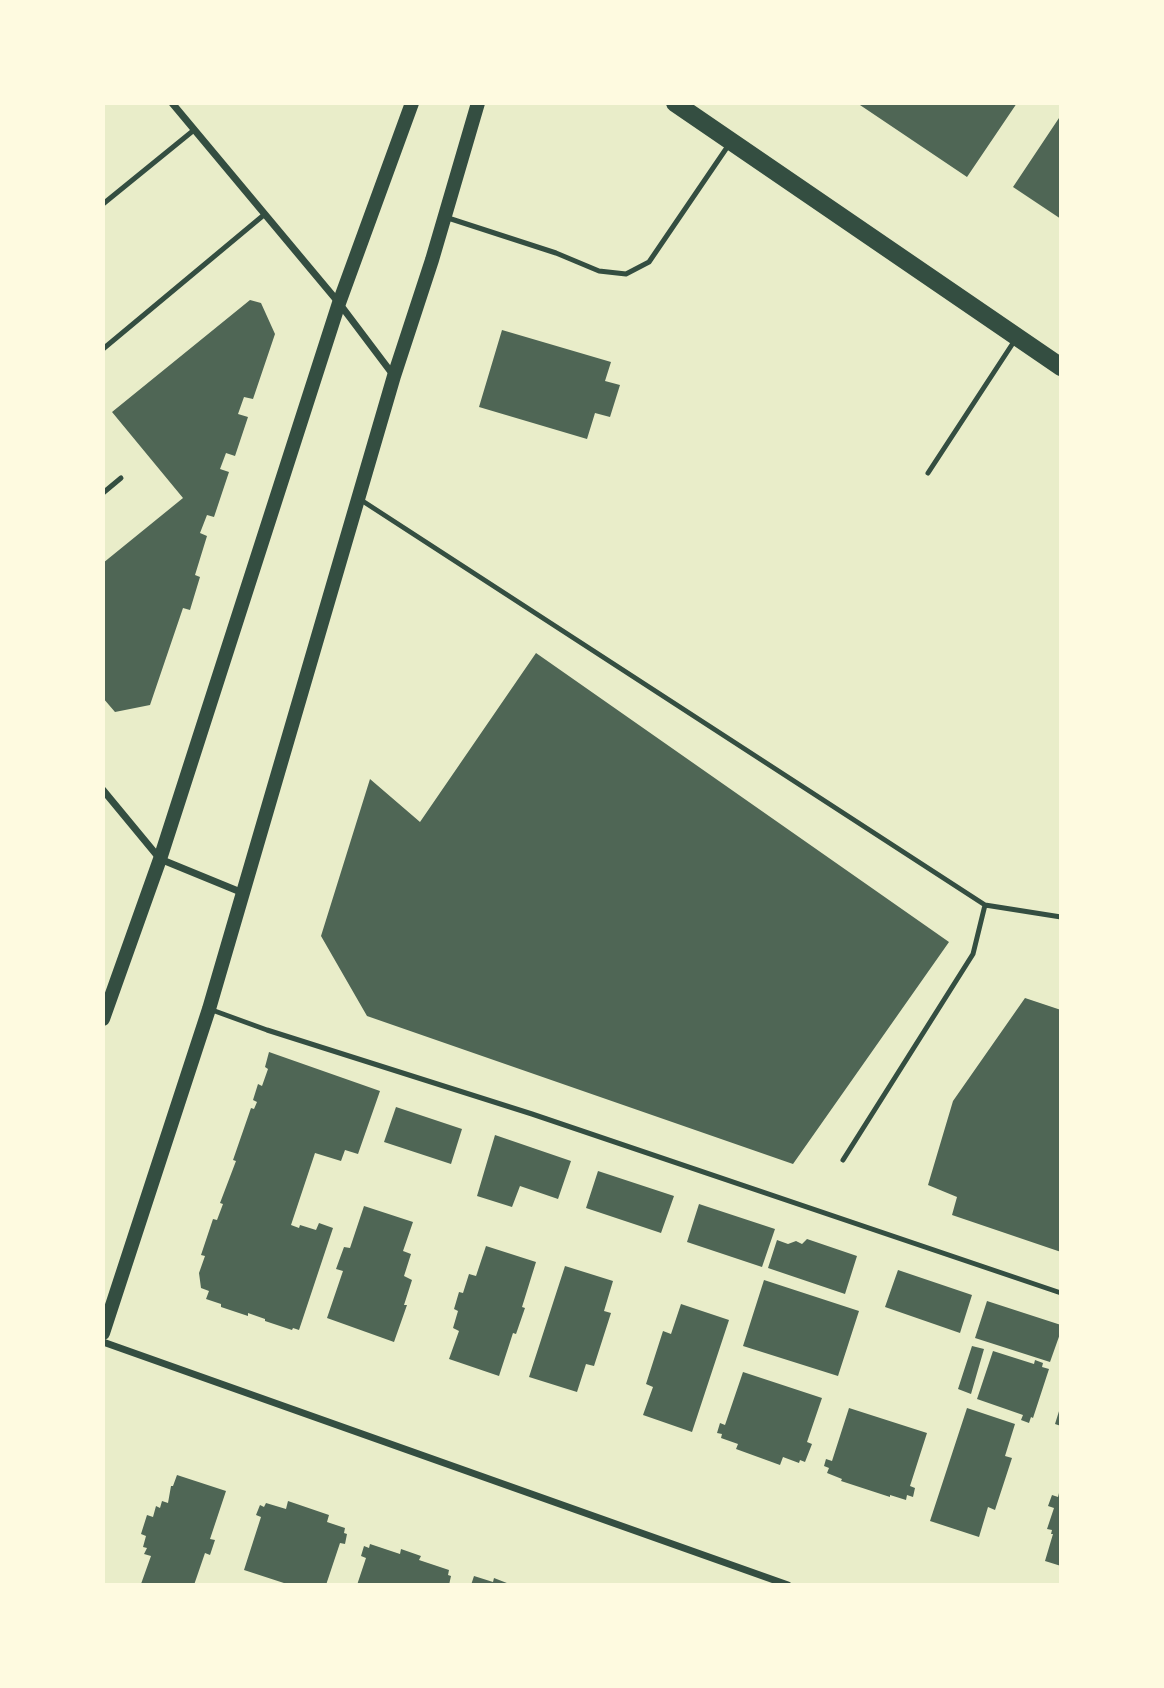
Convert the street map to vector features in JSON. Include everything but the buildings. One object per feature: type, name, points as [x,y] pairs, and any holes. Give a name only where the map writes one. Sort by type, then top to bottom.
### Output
[{"type":"main road","points":[[103,1019],[160,859],[339,303],[412,103]]},
{"type":"main road","points":[[103,1333],[209,1009],[394,376],[478,103]]},
{"type":"main road","points":[[675,103],[1061,367]]},
{"type":"street","points":[[172,103],[339,303],[394,376]]},
{"type":"street","points":[[103,790],[160,859],[243,894]]},
{"type":"street","points":[[103,1342],[788,1585]]},
{"type":"lane","points":[[103,204],[194,130]]},
{"type":"lane","points":[[445,217],[556,253],[599,271],[626,274],[649,262],[732,141]]},
{"type":"lane","points":[[103,349],[265,214]]},
{"type":"lane","points":[[928,473],[1017,337]]},
{"type":"lane","points":[[103,493],[121,478]]},
{"type":"lane","points":[[358,498],[985,905],[1061,917]]},
{"type":"lane","points":[[843,1160],[973,954],[985,905]]},
{"type":"lane","points":[[209,1009],[545,1118],[1061,1293]]}]
